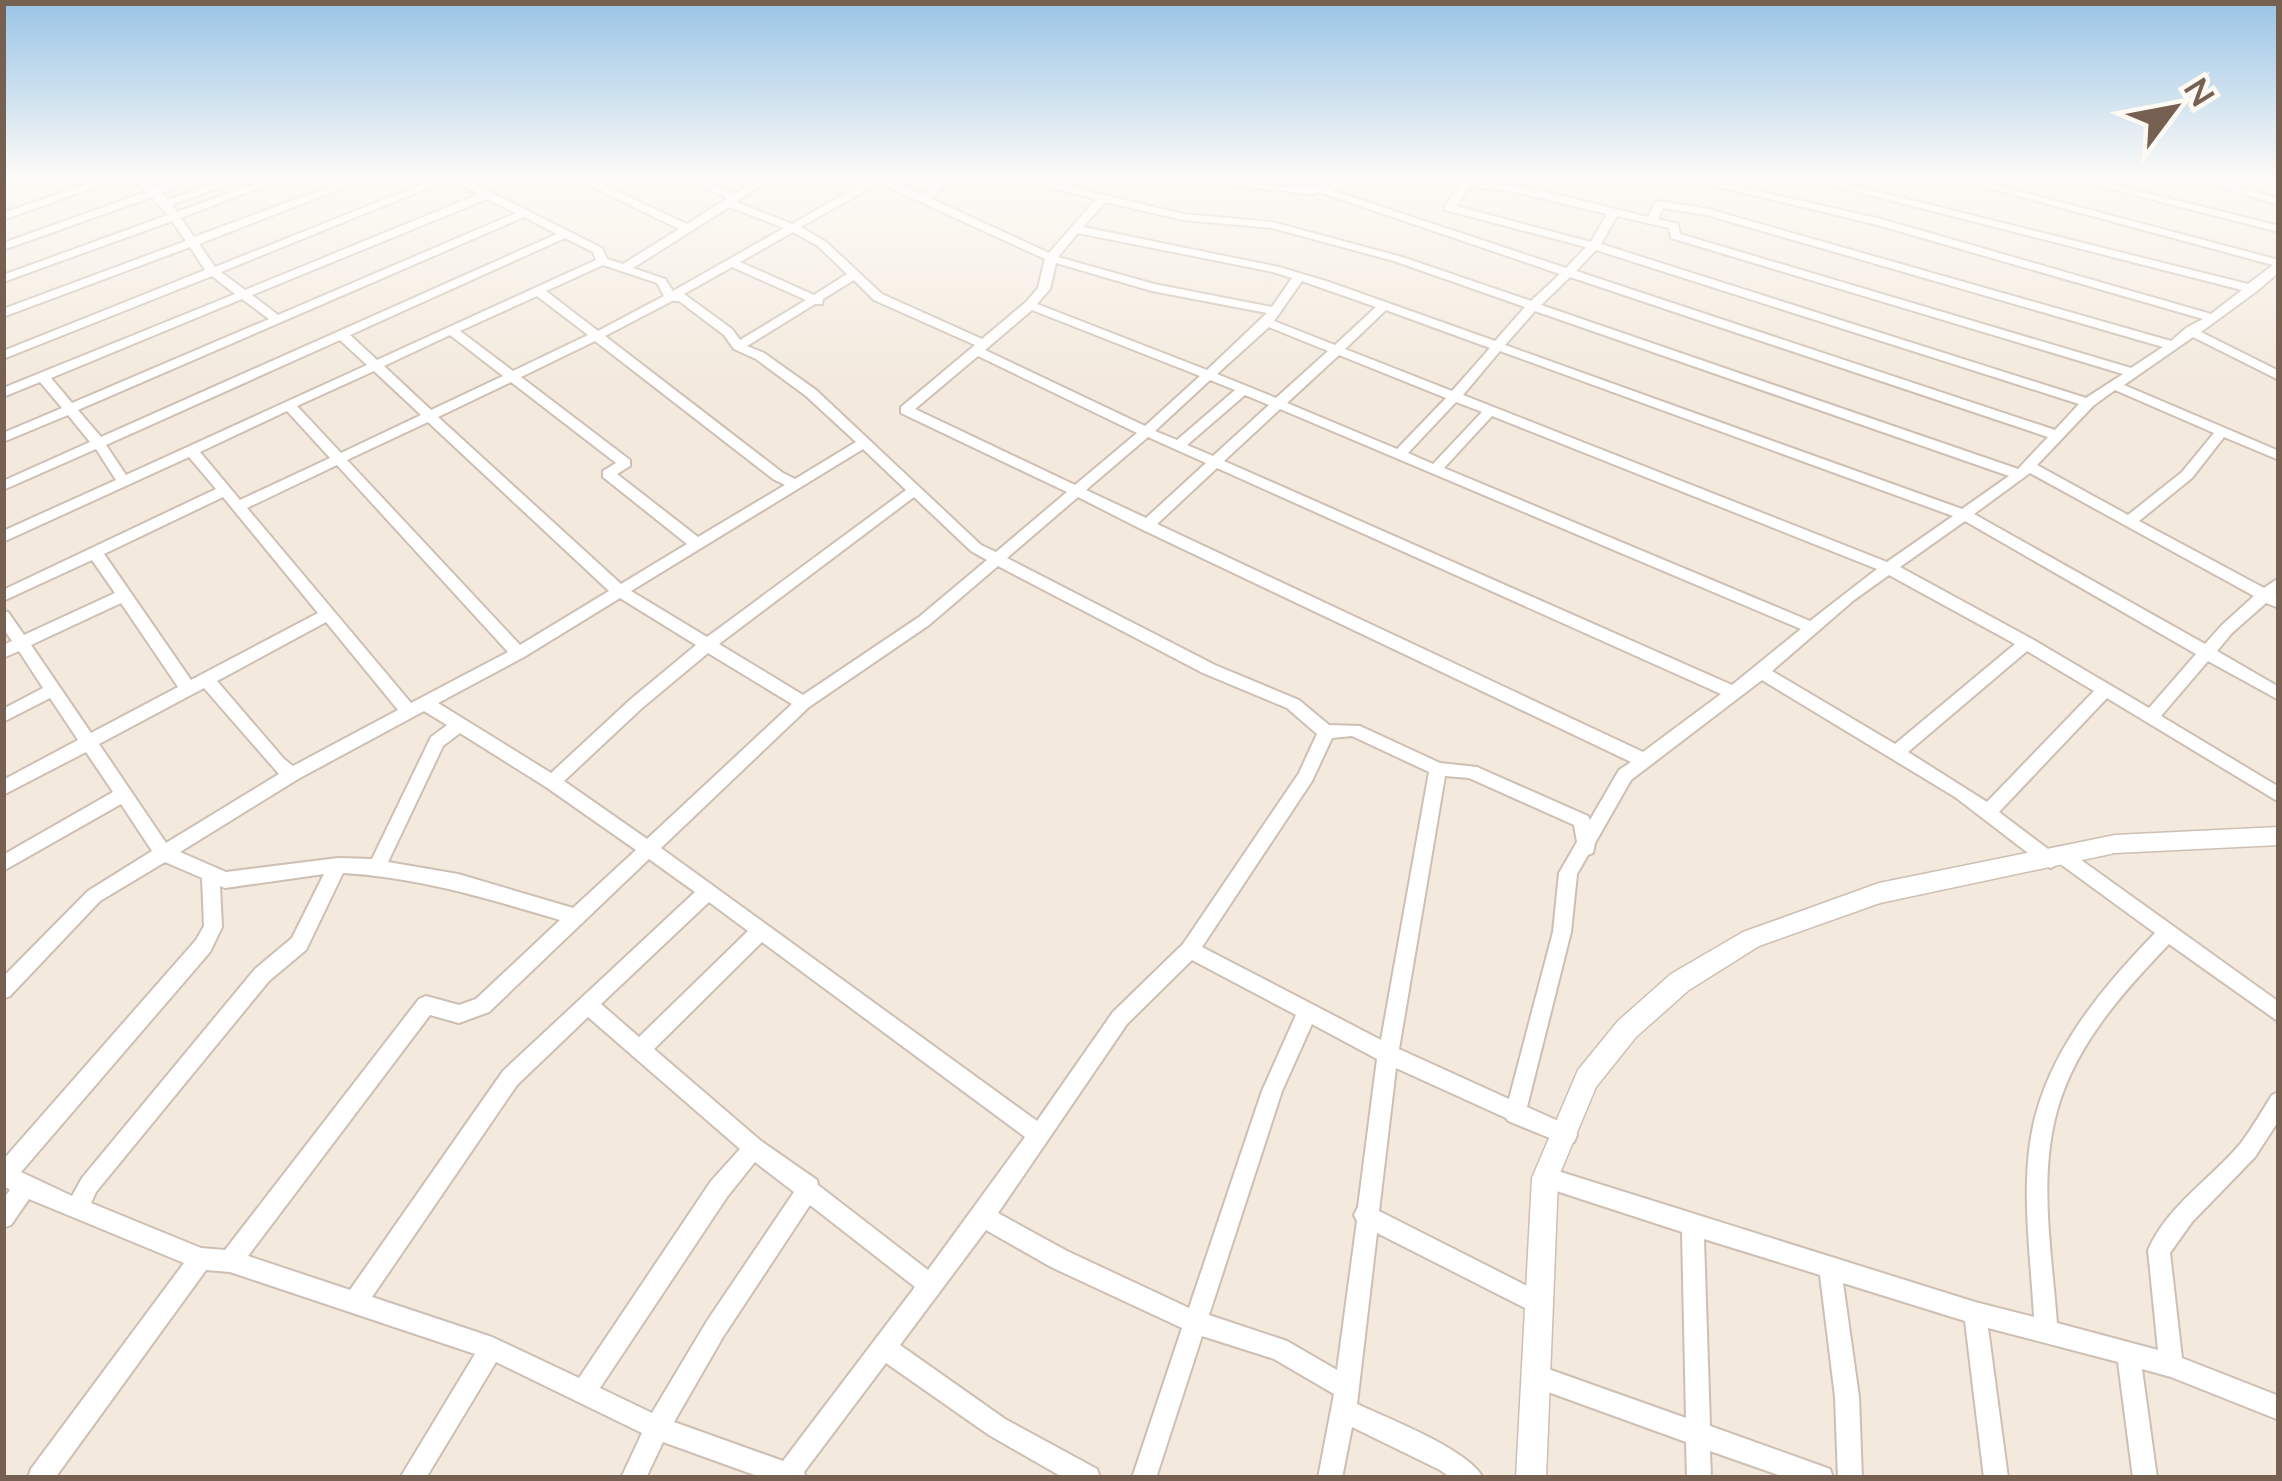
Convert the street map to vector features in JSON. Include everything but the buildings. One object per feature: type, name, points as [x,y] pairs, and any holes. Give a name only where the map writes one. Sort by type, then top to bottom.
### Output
[{"type":"street","points":[[3,279],[89,248]]},
{"type":"street","points":[[3,313],[177,248]]},
{"type":"street","points":[[197,248],[211,269],[241,296],[276,319]]},
{"type":"street","points":[[3,355],[265,248]]},
{"type":"street","points":[[3,393],[357,248]]},
{"type":"street","points":[[3,438],[445,248]]},
{"type":"street","points":[[3,486],[533,248]]},
{"type":"street","points":[[594,248],[602,261]]},
{"type":"street","points":[[626,267],[657,248]]},
{"type":"street","points":[[240,506],[599,335],[761,248]]},
{"type":"street","points":[[826,248],[878,298],[1147,431],[1732,692]]},
{"type":"street","points":[[1029,248],[1152,287],[1270,316],[1332,351],[1891,569],[2027,644],[2279,795]]},
{"type":"street","points":[[1059,248],[1051,258],[1044,289],[1030,305],[906,410],[1643,760]]},
{"type":"street","points":[[1166,248],[1299,276],[1967,516],[2279,694]]},
{"type":"street","points":[[1358,248],[2025,471],[2130,520],[2273,600]]},
{"type":"street","points":[[1491,248],[2058,436]]},
{"type":"street","points":[[1399,454],[1534,304],[1592,248]]},
{"type":"street","points":[[1601,248],[2088,403]]},
{"type":"street","points":[[1723,248],[2132,372]]},
{"type":"street","points":[[1875,248],[1916,257],[2170,345]]},
{"type":"street","points":[[1910,248],[1916,257]]},
{"type":"street","points":[[1967,248],[2213,319]]},
{"type":"street","points":[[2089,248],[2253,289]]},
{"type":"street","points":[[2204,248],[2278,269]]},
{"type":"street","points":[[420,259],[454,283]]},
{"type":"street","points":[[3,537],[602,261],[662,281],[671,298]]},
{"type":"street","points":[[733,263],[818,301]]},
{"type":"street","points":[[1515,1114],[1562,932],[1568,873],[1587,848],[1616,790],[1643,760],[1762,672],[1810,627],[2025,471],[2088,403],[2278,269]]},
{"type":"street","points":[[230,1261],[426,1005],[470,1013],[803,703],[924,621],[1147,431],[1270,316],[1299,276]]},
{"type":"street","points":[[738,346],[853,277]]},
{"type":"street","points":[[537,290],[778,476],[796,485]]},
{"type":"street","points":[[671,298],[681,297],[728,332],[738,346],[811,393],[976,548],[1209,669],[1293,704],[1326,732],[1354,730],[1438,769],[1471,772],[1582,821],[1587,848]]},
{"type":"street","points":[[1030,305],[1209,375],[1810,627]]},
{"type":"street","points":[[1146,526],[1384,305]]},
{"type":"street","points":[[451,330],[516,375],[625,463],[608,474],[697,543]]},
{"type":"street","points":[[2190,331],[2279,376]]},
{"type":"street","points":[[340,334],[619,591],[803,703]]},
{"type":"street","points":[[42,376],[98,442],[124,482]]},
{"type":"street","points":[[2116,386],[2279,456]]},
{"type":"street","points":[[1178,446],[1242,391]]},
{"type":"street","points":[[289,405],[518,653]]},
{"type":"street","points":[[1435,470],[1489,412]]},
{"type":"street","points":[[2130,520],[2187,475],[2223,430]]},
{"type":"street","points":[[3,990],[94,896],[292,773],[518,653],[864,443]]},
{"type":"street","points":[[191,450],[326,615],[417,708],[459,725],[552,782],[1038,1133]]},
{"type":"street","points":[[3,596],[226,490]]},
{"type":"street","points":[[552,782],[612,722],[912,492]]},
{"type":"street","points":[[96,554],[188,689]]},
{"type":"street","points":[[2150,718],[2206,653],[2273,600],[2279,583]]},
{"type":"street","points":[[3,652],[122,596]]},
{"type":"street","points":[[3,788],[326,615]]},
{"type":"street","points":[[3,616],[120,796],[163,853],[211,875],[242,880],[338,865],[377,867],[458,882],[573,916]]},
{"type":"street","points":[[1897,752],[2027,644]]},
{"type":"street","points":[[1762,672],[1988,812],[2279,1013]]},
{"type":"street","points":[[206,679],[278,764],[292,773]]},
{"type":"street","points":[[3,716],[52,691]]},
{"type":"street","points":[[1988,812],[2104,691]]},
{"type":"street","points":[[377,867],[437,742],[459,725]]},
{"type":"street","points":[[211,875],[213,927],[203,946],[4,1173],[26,1187],[201,1259],[230,1261],[492,1348],[656,1427],[792,1476],[983,1216],[1120,1018],[1190,950],[1306,776],[1326,732]]},
{"type":"street","points":[[1330,1478],[1345,1399],[1388,1054],[1438,769]]},
{"type":"street","points":[[3,864],[120,796]]},
{"type":"street","points":[[1531,1478],[1545,1178],[1587,1079],[1628,1029],[1680,982],[1732,950],[1818,912],[1879,893],[2153,838],[2279,836]]},
{"type":"street","points":[[77,1209],[89,1185],[247,992],[299,944],[338,865]]},
{"type":"street","points":[[356,1301],[510,1078],[708,891]]},
{"type":"street","points":[[640,1048],[761,931]]},
{"type":"street","points":[[2046,1330],[2040,1144],[2048,1112],[2068,1053],[2135,966],[2167,933]]},
{"type":"street","points":[[1190,950],[1388,1054],[1567,1135]]},
{"type":"street","points":[[587,1004],[754,1148],[931,1285]]},
{"type":"street","points":[[1144,1478],[1272,1091],[1307,1012]]},
{"type":"street","points":[[2171,1365],[2159,1250],[2184,1214],[2248,1150],[2279,1102]]},
{"type":"street","points":[[584,1392],[719,1189],[754,1148]]},
{"type":"street","points":[[1545,1178],[1830,1269],[2171,1365],[2278,1404]]},
{"type":"street","points":[[3,1216],[26,1187]]},
{"type":"street","points":[[633,1478],[656,1427],[713,1328],[809,1188]]},
{"type":"street","points":[[1365,1215],[1538,1304]]},
{"type":"street","points":[[983,1216],[1059,1259],[1197,1323],[1279,1349],[1345,1399],[1472,1478]]},
{"type":"street","points":[[1694,1223],[1699,1478]]},
{"type":"street","points":[[40,1478],[201,1259]]},
{"type":"street","points":[[1830,1269],[1846,1397],[1850,1478]]},
{"type":"street","points":[[1975,1312],[1996,1478]]},
{"type":"street","points":[[883,1347],[997,1426],[1088,1478]]},
{"type":"street","points":[[412,1478],[492,1348]]},
{"type":"street","points":[[2128,1353],[2145,1478]]},
{"type":"street","points":[[1534,1376],[1821,1478]]},
{"type":"shaded area","points":[[3,248],[2279,248],[2279,1478],[3,1478]]}]
